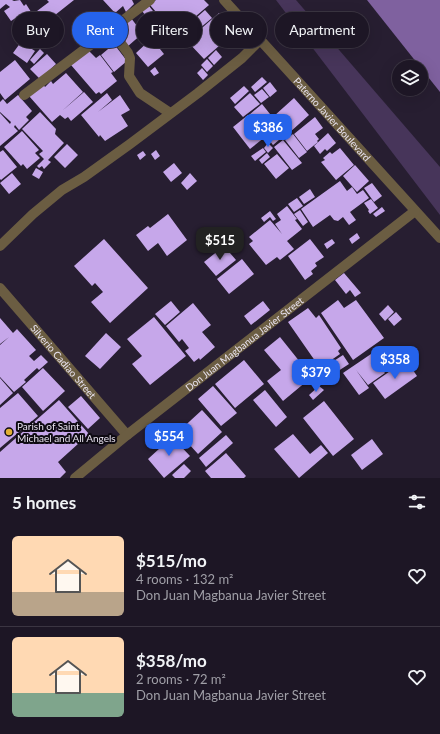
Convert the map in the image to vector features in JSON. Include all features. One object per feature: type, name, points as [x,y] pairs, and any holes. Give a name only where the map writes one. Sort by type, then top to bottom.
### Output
[{"type":"street","points":[[128,17],[150,0]]},
{"type":"street","name":"Paterno Javier Boulevard","points":[[224,0],[235,12]]},
{"type":"street","points":[[24,96],[87,48]]},
{"type":"street","points":[[124,48],[130,58],[129,76],[140,93],[170,114]]},
{"type":"street","points":[[0,246],[33,214],[62,190],[84,177],[170,114],[242,58],[252,48]]},
{"type":"street","name":"Paterno Javier Boulevard","points":[[267,48],[440,238]]},
{"type":"street","name":"Don Juan Magbanua Javier Street","points":[[75,478],[127,435],[415,211]]},
{"type":"street","name":"Silverio Cadiao Street","points":[[0,288],[127,435]]},
{"type":"shaded area","points":[[276,0],[296,0],[306,12],[285,12]]},
{"type":"shaded area","points":[[367,0],[440,0],[440,92],[428,77],[428,60],[415,60]]},
{"type":"shaded area","points":[[313,48],[337,48],[440,167],[440,215]]},
{"type":"building","points":[[0,0],[20,0],[24,6],[26,4],[31,12],[12,12],[11,21],[4,11],[10,7],[6,4],[0,9]]},
{"type":"building","points":[[47,0],[74,0],[59,12],[38,12],[49,2]]},
{"type":"building","points":[[103,0],[132,0],[134,4],[126,12],[123,6],[114,12]]},
{"type":"building","points":[[156,0],[204,0],[209,5],[201,12],[156,12],[150,5]]},
{"type":"building","points":[[149,6],[153,11],[143,12],[142,11]]},
{"type":"building","points":[[205,10],[210,16],[210,20],[202,26],[202,13]]},
{"type":"building","points":[[131,18],[136,25],[136,39],[128,46],[128,20]]},
{"type":"building","points":[[210,21],[210,48],[217,48],[204,59],[194,48],[202,48],[202,28]]},
{"type":"building","points":[[17,48],[30,48],[35,51],[27,63],[13,53]]},
{"type":"building","points":[[109,48],[117,48],[127,61],[114,72],[101,55]]},
{"type":"building","points":[[141,48],[159,48],[164,54],[148,67],[136,53]]},
{"type":"building","points":[[40,49],[44,53],[34,64],[30,60]]},
{"type":"building","points":[[88,50],[96,58],[100,55],[113,72],[111,73],[117,81],[101,94],[99,92],[96,94],[71,65]]},
{"type":"building","points":[[216,50],[222,57],[214,65],[208,58]]},
{"type":"building","points":[[47,54],[56,64],[40,79],[30,69]]},
{"type":"building","points":[[207,59],[213,66],[207,72],[201,65]]},
{"type":"building","points":[[15,60],[30,79],[5,100],[0,93],[0,72]]},
{"type":"building","points":[[155,67],[159,73],[154,76],[150,71]]},
{"type":"building","points":[[202,68],[208,75],[203,80],[197,73]]},
{"type":"building","points":[[66,73],[83,92],[62,111],[84,92],[93,102],[71,121],[68,117],[65,119],[60,115],[52,122],[29,96],[43,84],[45,87],[51,81],[53,84]]},
{"type":"building","points":[[262,77],[267,82],[255,92],[251,87]]},
{"type":"building","points":[[270,82],[277,91],[270,97],[263,88]]},
{"type":"building","points":[[244,86],[249,91],[235,104],[230,98]]},
{"type":"building","points":[[262,89],[269,97],[261,103],[254,95]]},
{"type":"building","points":[[107,93],[112,100],[98,112],[120,95],[130,110],[121,115],[128,126],[105,141],[100,135],[99,137],[81,115]]},
{"type":"building","points":[[250,93],[260,104],[243,117],[234,107]]},
{"type":"building","points":[[18,95],[32,111],[26,117],[29,120],[19,130],[15,125],[14,127],[18,131],[0,146],[0,113],[10,124],[11,122],[0,112],[0,102],[3,99],[7,104]]},
{"type":"building","points":[[294,98],[309,115],[289,133],[274,116]]},
{"type":"building","points":[[262,104],[286,134],[273,145],[249,115]]},
{"type":"building","points":[[40,112],[56,129],[55,134],[64,143],[48,160],[51,162],[44,169],[42,166],[39,168],[37,166],[44,159],[39,154],[43,151],[22,129]]},
{"type":"building","points":[[248,115],[265,137],[250,149],[233,127]]},
{"type":"building","points":[[315,117],[323,128],[315,134],[319,139],[317,141],[318,142],[307,151],[294,134]]},
{"type":"building","points":[[22,131],[39,150],[35,153],[40,158],[27,169],[23,164],[21,166],[4,147]]},
{"type":"building","points":[[328,133],[336,143],[327,151],[325,149],[320,154],[314,146]]},
{"type":"building","points":[[293,134],[307,152],[299,158],[285,140]]},
{"type":"building","points":[[283,140],[302,163],[292,170],[274,147]]},
{"type":"building","points":[[268,143],[273,148],[268,153],[264,148]]},
{"type":"building","points":[[67,144],[78,155],[65,168],[54,157]]},
{"type":"building","points":[[263,148],[266,152],[255,161],[251,156]]},
{"type":"building","points":[[340,148],[354,165],[336,180],[321,162],[325,160],[323,158],[330,152],[332,154]]},
{"type":"building","points":[[3,150],[17,167],[1,180],[0,152]]},
{"type":"building","points":[[156,150],[160,156],[155,160],[151,154]]},
{"type":"building","points":[[143,151],[146,155],[140,160],[137,155]]},
{"type":"building","points":[[267,153],[270,157],[262,164],[259,160]]},
{"type":"building","points":[[277,154],[289,168],[276,179],[264,164]]},
{"type":"building","points":[[174,163],[182,173],[171,182],[163,172]]},
{"type":"building","points":[[355,165],[369,181],[357,192],[343,176]]},
{"type":"building","points":[[36,168],[43,172],[39,179],[32,175]]},
{"type":"building","points":[[12,173],[21,184],[9,194],[0,183]]},
{"type":"building","points":[[190,173],[197,181],[187,190],[181,183]]},
{"type":"building","points":[[340,181],[347,191],[352,187],[357,194],[363,190],[369,198],[350,212],[356,220],[349,225],[343,217],[338,221],[334,220],[330,215],[313,227],[301,209]]},
{"type":"building","points":[[372,183],[382,196],[374,202],[364,188]]},
{"type":"building","points":[[310,189],[315,197],[304,204],[299,197]]},
{"type":"building","points":[[297,198],[303,206],[294,212],[288,204]]},
{"type":"building","points":[[371,199],[378,208],[370,214],[364,203]]},
{"type":"building","points":[[287,206],[297,219],[295,220],[302,229],[287,241],[294,249],[280,260],[277,257],[266,265],[249,244],[253,241],[249,237],[270,220],[282,234],[275,224],[281,220],[277,214]]},
{"type":"building","points":[[382,207],[385,211],[376,217],[373,214]]},
{"type":"building","points":[[300,210],[308,222],[303,226],[294,214]]},
{"type":"building","points":[[270,211],[276,219],[273,221],[270,217],[264,222],[261,218]]},
{"type":"building","points":[[168,214],[187,240],[167,256],[158,243],[148,251],[136,235],[148,226],[150,228]]},
{"type":"building","points":[[357,233],[360,238],[352,244],[349,239]]},
{"type":"building","points":[[104,239],[148,288],[110,323],[91,302],[103,292],[95,283],[92,286],[74,266]]},
{"type":"building","points":[[310,239],[324,257],[315,263],[317,266],[311,271],[313,274],[305,280],[288,256]]},
{"type":"building","points":[[332,239],[335,243],[327,249],[324,244]]},
{"type":"building","points":[[224,246],[236,260],[216,276],[204,262]]},
{"type":"building","points":[[242,259],[254,274],[229,294],[217,279]]},
{"type":"building","points":[[344,273],[361,293],[355,297],[350,290],[346,294],[335,280]]},
{"type":"building","points":[[338,300],[344,308],[356,300],[384,338],[353,360],[321,313]]},
{"type":"building","points":[[171,301],[180,312],[165,325],[155,314]]},
{"type":"building","points":[[263,301],[270,310],[251,325],[244,316]]},
{"type":"building","points":[[193,303],[211,325],[202,332],[215,347],[200,360],[199,358],[194,362],[185,351],[189,348],[182,339],[179,342],[166,326]]},
{"type":"building","points":[[388,305],[394,312],[385,321],[379,314]]},
{"type":"building","points":[[308,308],[316,318],[319,315],[341,348],[338,351],[340,354],[320,368],[288,322]]},
{"type":"building","points":[[396,312],[402,319],[394,326],[388,319]]},
{"type":"building","points":[[154,317],[186,356],[150,385],[132,364],[142,356],[127,339]]},
{"type":"building","points":[[0,318],[13,333],[17,329],[36,350],[29,356],[34,361],[41,355],[48,362],[39,370],[37,368],[24,380],[26,382],[14,392],[0,377],[0,345],[9,337],[0,344]]},
{"type":"building","points":[[106,333],[121,347],[100,369],[85,356]]},
{"type":"building","points":[[280,337],[300,362],[295,366],[307,381],[283,401],[267,381],[281,370],[264,350]]},
{"type":"building","points":[[395,346],[405,359],[386,372],[377,360]]},
{"type":"building","points":[[371,354],[385,373],[368,385],[356,370],[369,388],[359,395],[343,373]]},
{"type":"building","points":[[343,355],[349,364],[332,375],[326,366]]},
{"type":"building","points":[[244,360],[264,384],[235,408],[215,384]]},
{"type":"building","points":[[406,360],[417,376],[385,399],[373,383]]},
{"type":"building","points":[[43,368],[65,391],[43,411],[22,387]]},
{"type":"building","points":[[0,378],[13,393],[0,405]]},
{"type":"building","points":[[213,386],[237,413],[221,426],[198,399]]},
{"type":"building","points":[[319,386],[324,390],[313,400],[309,395]]},
{"type":"building","points":[[265,390],[287,417],[276,427],[253,400]]},
{"type":"building","name":"Parish of Saint Michael and All Angels","points":[[18,393],[38,416],[0,448],[0,408]]},
{"type":"building","points":[[81,396],[100,418],[88,429],[68,407]]},
{"type":"building","points":[[59,400],[89,434],[58,462],[66,472],[60,478],[0,478],[0,452]]},
{"type":"building","points":[[324,401],[354,439],[333,456],[303,418]]},
{"type":"building","points":[[202,410],[222,432],[198,454],[178,432]]},
{"type":"building","points":[[293,434],[310,454],[321,445],[328,453],[299,478],[274,449]]},
{"type":"building","points":[[226,435],[233,443],[206,467],[199,458]]},
{"type":"building","points":[[172,437],[190,456],[164,478],[148,459]]},
{"type":"building","points":[[372,439],[383,454],[362,470],[351,455]]},
{"type":"building","points":[[226,453],[246,476],[244,478],[211,478],[205,471]]},
{"type":"building","points":[[184,464],[191,471],[184,478],[175,478],[172,475]]},
{"type":"place","name":"Parish of Saint Michael and All Angels","points":[[9,432]]}]
